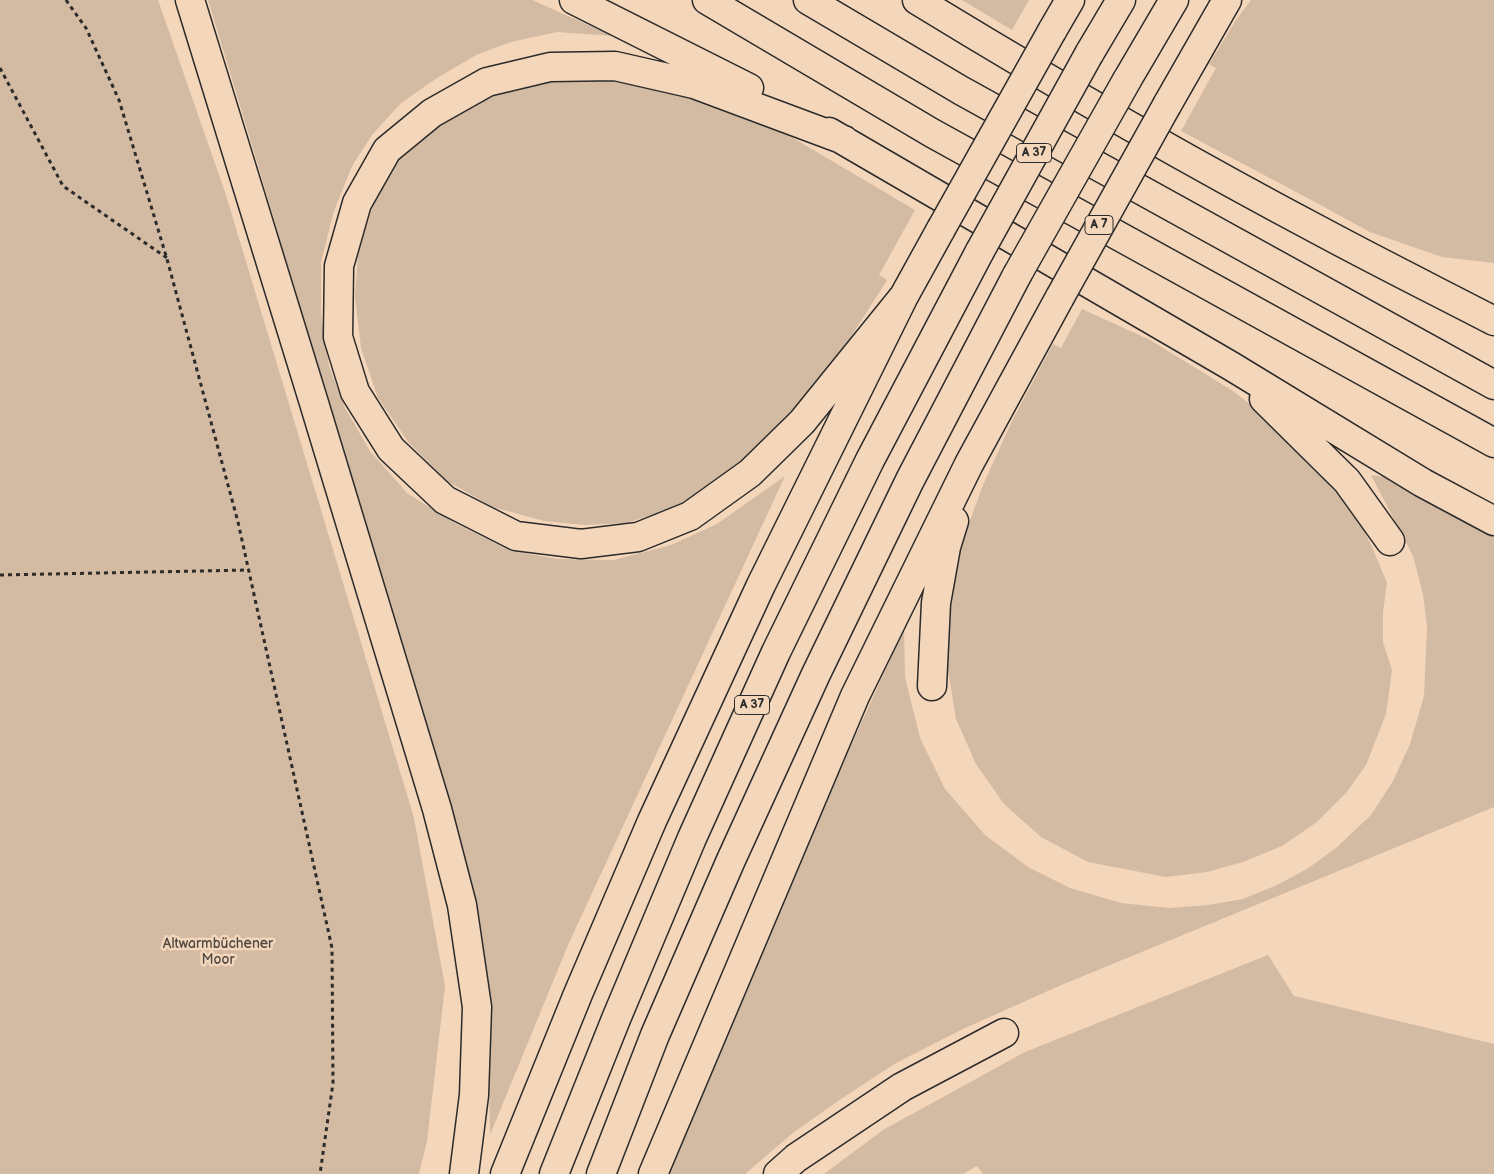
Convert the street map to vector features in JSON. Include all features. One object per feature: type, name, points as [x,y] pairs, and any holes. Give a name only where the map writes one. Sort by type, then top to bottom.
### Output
[{"type":"highway","points":[[190,0],[434,799],[462,905],[477,1007],[474,1095],[464,1174]]},
{"type":"highway","points":[[574,0],[746,86],[844,140],[1231,366],[1423,483],[1494,521]]},
{"type":"highway","name":"A 7","points":[[707,0],[932,132],[1494,443]]},
{"type":"highway","points":[[808,0],[962,91],[1494,385]]},
{"type":"highway","points":[[917,0],[1001,51],[1181,154],[1326,234],[1494,321]]},
{"type":"highway","points":[[505,1174],[578,994],[656,812],[761,585],[904,296],[1070,0]]},
{"type":"highway","name":"A 37","points":[[554,1174],[688,847],[776,652],[870,460],[980,251],[1121,0]]},
{"type":"highway","points":[[601,1174],[655,1035],[732,860],[816,674],[910,480],[1017,275],[1174,0]]},
{"type":"highway","points":[[653,1174],[855,696],[969,464],[1060,297],[1227,0]]},
{"type":"highway","points":[[844,140],[694,84],[615,66],[550,67],[487,82],[432,113],[387,150],[357,203],[339,266],[338,337],[355,392],[390,449],[445,500],[516,536],[581,544],[638,537],[690,516],[750,474],[802,422],[904,296]]},
{"type":"highway","points":[[1231,366],[1347,481],[1390,541]]},
{"type":"highway","points":[[932,686],[936,603],[946,547],[969,464]]},
{"type":"highway","points":[[778,1174],[796,1158],[902,1087],[1004,1033]]},
{"type":"path","points":[[66,0],[86,28],[119,100],[167,259],[238,522],[332,948],[333,1083],[320,1174]]},
{"type":"path","points":[[0,68],[63,186],[167,259]]},
{"type":"path","points":[[0,575],[249,570]]},
{"type":"green space","name":"Altwarmbüchener Moor","points":[[0,0],[158,0],[225,192],[414,818],[445,986],[427,1141],[419,1174],[0,1174]]},
{"type":"green space","points":[[208,0],[532,0],[613,36],[557,32],[511,42],[476,55],[437,78],[401,103],[372,135],[352,166],[334,211],[321,262],[321,314],[329,366],[345,408],[370,451],[407,493],[456,524],[511,551],[558,559],[614,560],[671,545],[717,524],[785,476],[568,945],[490,1135],[488,989],[470,883],[432,744]]},
{"type":"green space","points":[[962,0],[1029,0],[1012,30]]},
{"type":"green space","points":[[1251,0],[1494,0],[1494,263],[1442,257],[1370,232],[1181,131],[1216,68],[1209,64],[1236,20]]},
{"type":"green space","points":[[549,75],[646,80],[771,125],[915,210],[879,275],[887,280],[828,373],[795,411],[762,445],[716,484],[671,509],[626,523],[585,525],[544,521],[493,507],[447,481],[409,443],[378,398],[361,348],[355,297],[358,256],[374,202],[398,159],[439,121],[485,93]]},
{"type":"green space","points":[[1082,309],[1150,340],[1233,391],[1276,425],[1349,500],[1387,583],[1383,612],[1383,642],[1392,670],[1386,714],[1366,765],[1346,793],[1317,822],[1282,846],[1243,862],[1207,872],[1166,877],[1088,862],[1041,837],[1004,804],[976,764],[956,719],[948,670],[947,610],[959,551],[983,485],[1012,421],[1053,344],[1061,348]]},
{"type":"green space","points":[[1371,475],[1385,477],[1494,534],[1494,807],[1059,986],[963,1029],[896,1063],[841,1099],[794,1132],[745,1174],[669,1174],[795,869],[904,629],[905,677],[920,738],[945,789],[985,835],[1028,867],[1070,888],[1121,903],[1169,908],[1208,905],[1243,899],[1277,885],[1307,869],[1336,848],[1371,815],[1393,781],[1410,744],[1424,696],[1427,627],[1423,594],[1413,556]]},
{"type":"green space","points":[[1268,955],[1294,996],[1494,1044],[1494,1174],[983,1174],[977,1166],[963,1174],[824,1174],[883,1130],[1025,1052]]}]
